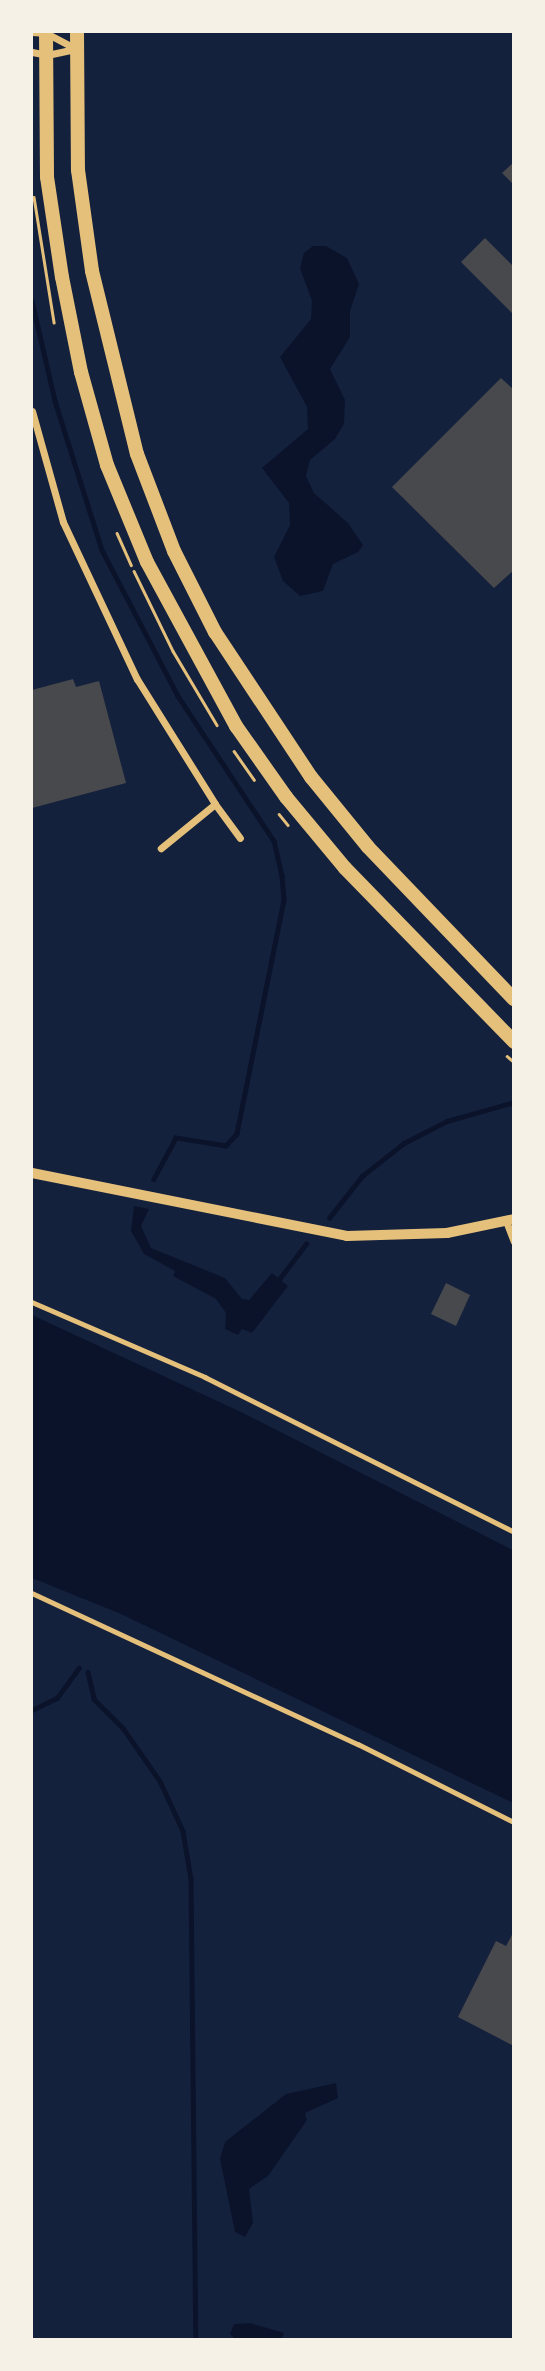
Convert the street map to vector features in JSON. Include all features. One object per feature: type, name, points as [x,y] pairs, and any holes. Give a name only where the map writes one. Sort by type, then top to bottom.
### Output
[{"type":"main road","points":[[41,32],[47,55],[47,177],[62,277],[81,372],[107,465],[147,562],[236,726],[286,797],[345,867],[513,1042]]},
{"type":"main road","points":[[77,32],[78,170],[92,271],[137,454],[174,551],[215,632],[311,777],[368,847],[513,999]]},
{"type":"street","points":[[41,32],[76,49]]},
{"type":"street","points":[[32,52],[47,55],[76,49]]},
{"type":"street","points":[[32,411],[62,523],[137,680],[215,804],[240,838]]},
{"type":"street","points":[[161,848],[215,804]]},
{"type":"street","points":[[32,1173],[347,1236],[447,1233],[510,1220],[513,1242]]},
{"type":"lane","points":[[32,1302],[205,1377],[513,1532]]},
{"type":"lane","points":[[32,1593],[358,1744],[513,1822]]},
{"type":"water","points":[[313,246],[326,246],[347,258],[359,284],[350,311],[350,337],[330,369],[345,400],[344,424],[335,439],[310,460],[306,476],[314,493],[348,523],[363,545],[358,552],[333,564],[323,591],[300,596],[283,581],[274,557],[290,525],[289,503],[262,468],[308,429],[307,407],[280,357],[311,319],[312,301],[300,268],[304,253]]},
{"type":"water","points":[[134,1206],[149,1209],[141,1226],[151,1248],[225,1278],[242,1299],[249,1300],[272,1273],[288,1286],[252,1333],[242,1329],[238,1335],[225,1329],[226,1313],[216,1299],[173,1276],[175,1271],[144,1254],[131,1231]]},
{"type":"water","points":[[32,1315],[241,1412],[513,1550],[513,1803],[121,1614],[32,1578]]},
{"type":"water","points":[[336,2083],[338,2098],[305,2113],[307,2120],[268,2176],[249,2189],[253,2223],[245,2237],[235,2232],[220,2159],[225,2142],[286,2094]]},
{"type":"water","points":[[250,2323],[284,2333],[281,2340],[235,2339],[230,2334],[234,2324]]},
{"type":"building","points":[[514,162],[514,185],[502,173]]},
{"type":"building","points":[[485,238],[514,267],[514,315],[461,262]]},
{"type":"building","points":[[501,378],[514,390],[514,570],[494,588],[392,487]]},
{"type":"building","points":[[73,679],[76,687],[99,681],[126,783],[32,808],[32,690]]},
{"type":"building","points":[[446,1283],[470,1295],[456,1326],[431,1314]]},
{"type":"building","points":[[514,1931],[514,2046],[458,2017],[496,1941],[506,1946]]},
{"type":"waterway","points":[[32,301],[55,401],[102,550],[178,696],[274,841],[282,876],[284,900],[237,1134],[226,1146],[176,1138],[154,1179]]},
{"type":"waterway","points":[[329,1218],[362,1176],[404,1143],[447,1121],[514,1102]]},
{"type":"waterway","points":[[277,1282],[306,1244]]},
{"type":"waterway","points":[[32,1710],[57,1698],[79,1668]]},
{"type":"waterway","points":[[88,1672],[94,1699],[123,1728],[160,1781],[183,1831],[191,1879],[196,2340]]}]
